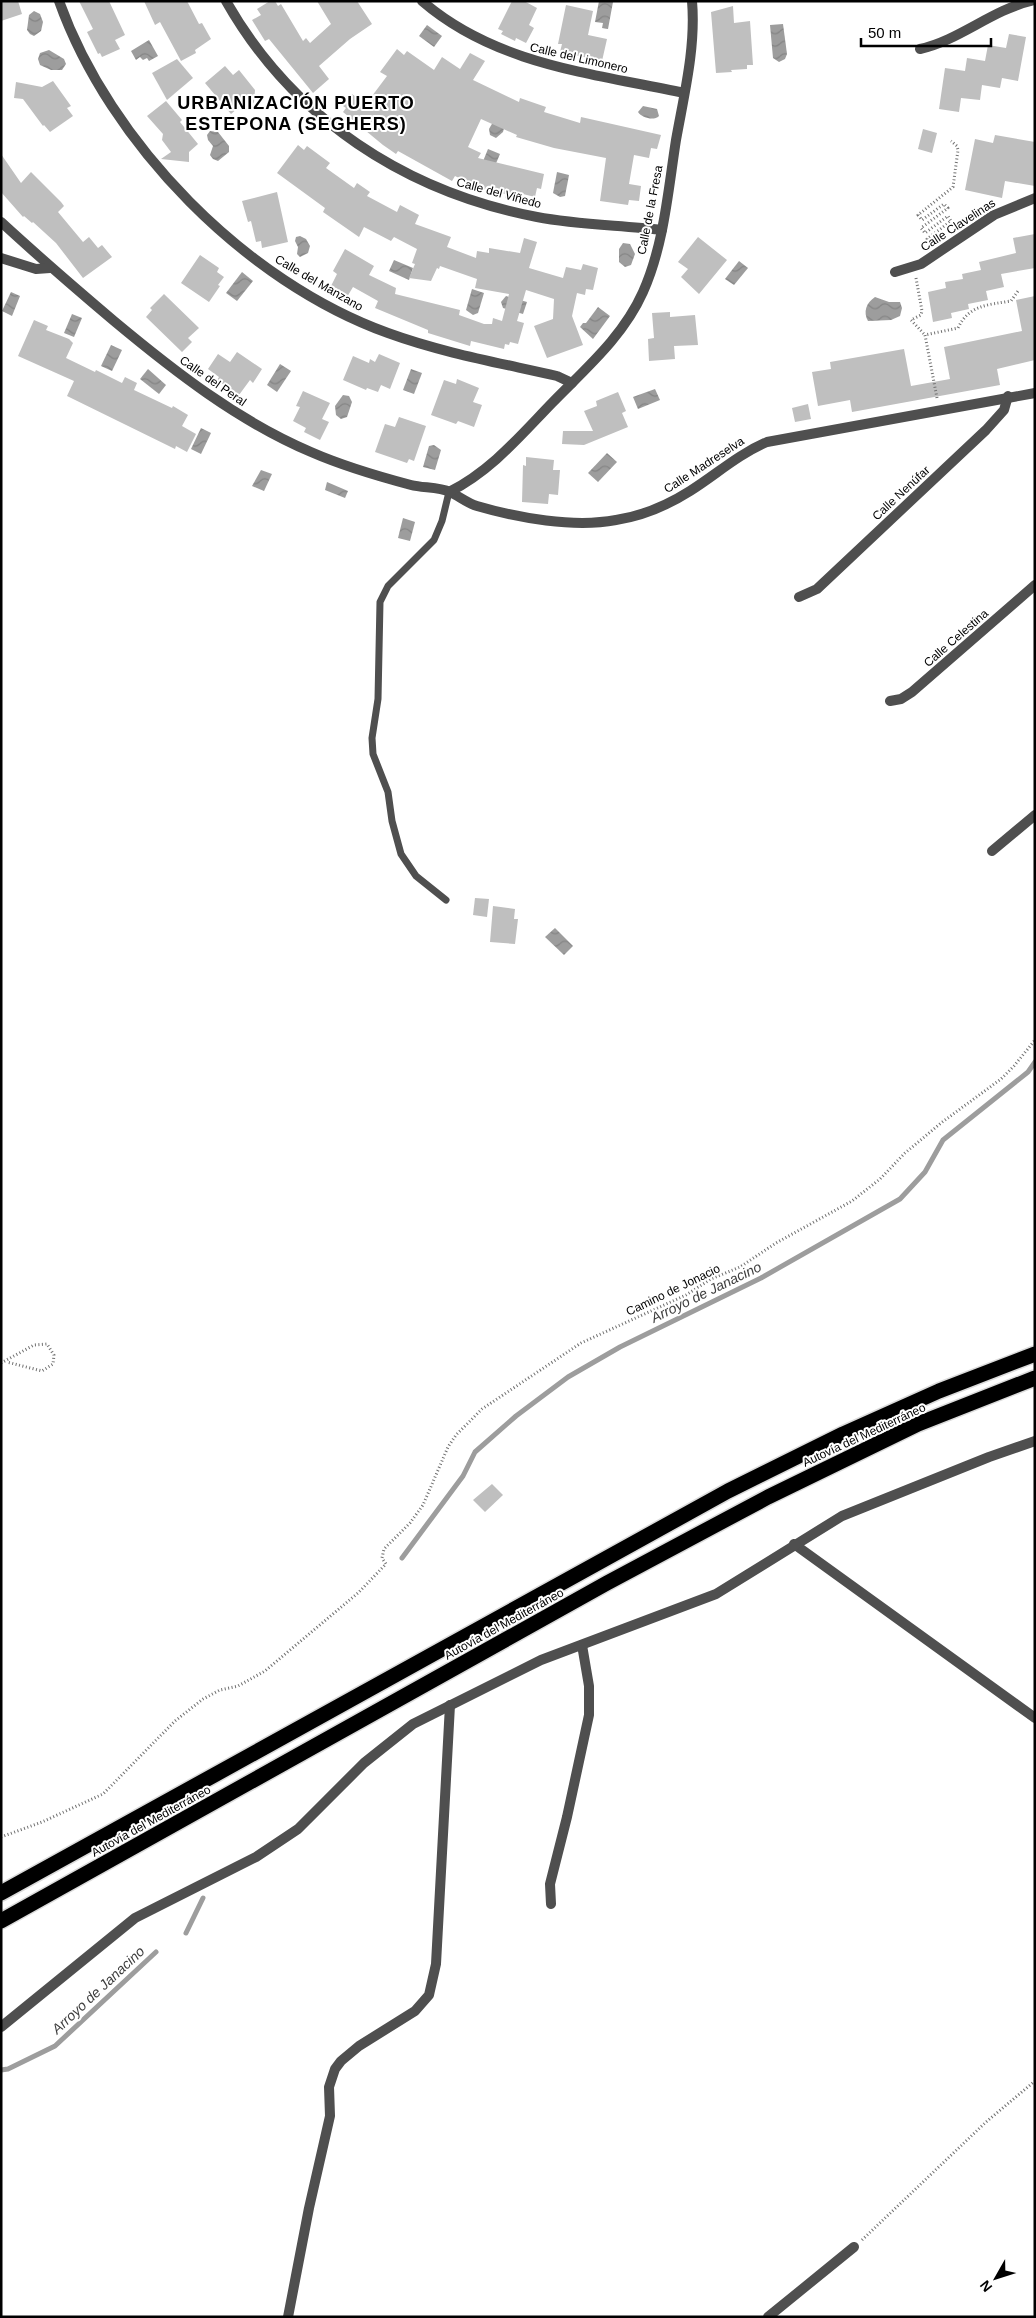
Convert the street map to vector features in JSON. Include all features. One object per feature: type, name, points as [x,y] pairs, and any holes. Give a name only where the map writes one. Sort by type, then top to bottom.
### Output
[{"type":"highway","name":"Autovía del Mediterráneo","points":[[1,1893],[728,1491],[843,1434],[939,1390],[1035,1354]]},
{"type":"highway","name":"Autovía del Mediterráneo","points":[[1,1921],[607,1583],[768,1497],[918,1424],[1035,1378]]},
{"type":"street","name":"Calle del Manzano","points":[[58,1],[91,71],[129,130],[201,213],[266,268],[320,301],[386,333],[456,354],[556,376],[572,383]]},
{"type":"street","name":"Calle del Viñedo","points":[[226,1],[265,56],[306,102],[347,138],[391,166],[440,190],[494,208],[559,221],[662,230]]},
{"type":"street","name":"Calle del Limonero","points":[[422,1],[471,36],[517,56],[574,72],[684,93]]},
{"type":"street","name":"Calle de la Fresa","points":[[449,492],[466,484],[491,465],[612,341],[633,311],[650,274],[662,230],[692,42],[692,1]]},
{"type":"street","points":[[920,49],[933,46],[981,21],[1031,1]]},
{"type":"street","name":"Calle Clavelinas","points":[[895,272],[913,267],[938,253],[994,215],[1035,198]]},
{"type":"street","name":"Calle del Peral","points":[[1,222],[50,268],[146,348],[223,404],[277,436],[337,463],[419,487],[449,492]]},
{"type":"street","points":[[1,258],[36,269],[50,268]]},
{"type":"street","name":"Calle Madreselva","points":[[449,492],[477,506],[541,519],[581,523],[616,520],[654,509],[675,500],[736,456],[767,442],[1008,396],[1035,393]]},
{"type":"street","name":"Calle Nenúfar","points":[[799,596],[817,589],[986,430],[1004,410],[1008,396]]},
{"type":"street","name":"Calle Celestina","points":[[890,702],[901,699],[912,692],[1035,585]]},
{"type":"street","points":[[992,851],[1035,815]]},
{"type":"street","points":[[1,2027],[135,1918],[256,1857],[298,1829],[364,1763],[413,1724],[541,1660],[716,1594],[842,1516],[989,1457],[1035,1441]]},
{"type":"street","points":[[794,1544],[1035,1718]]},
{"type":"street","points":[[551,1904],[550,1884],[567,1817],[589,1714],[589,1686],[582,1645]]},
{"type":"street","points":[[288,2317],[309,2208],[330,2116],[329,2086],[334,2070],[341,2061],[359,2046],[415,2011],[429,1995],[436,1964],[450,1704]]},
{"type":"street","points":[[768,2317],[854,2247]]},
{"type":"lane","points":[[446,900],[416,876],[402,854],[392,821],[388,792],[373,754],[372,738],[378,699],[380,602],[388,586],[434,540],[442,521],[449,492]]},
{"type":"path","points":[[938,253],[928,239],[951,221],[948,216],[925,233],[921,228],[948,208],[944,204],[922,220],[918,215],[953,187],[958,150],[957,146],[951,141]]},
{"type":"path","points":[[913,267],[922,311],[921,315],[911,320],[925,335],[938,409]]},
{"type":"path","points":[[925,335],[958,328],[963,318],[969,313],[985,306],[1011,300],[1018,291]]},
{"type":"path","name":"Camino de Jonacio","points":[[1,1837],[42,1822],[102,1794],[175,1721],[203,1699],[220,1690],[252,1679],[264,1671],[358,1593],[386,1564],[382,1558],[384,1549],[418,1514],[448,1447],[465,1424],[482,1408],[581,1343],[686,1295],[711,1279],[740,1267],[776,1243],[852,1201],[880,1179],[905,1153],[1001,1079],[1035,1040]]},
{"type":"path","points":[[1,1364],[8,1362],[38,1343],[47,1344],[54,1355],[50,1367],[42,1371],[8,1362]]},
{"type":"path","points":[[854,2247],[986,2122],[1035,2080]]},
{"type":"water","points":[[599,1],[613,2],[608,29],[602,28],[603,23],[595,22]]},
{"type":"water","points":[[34,11],[40,14],[43,22],[41,31],[34,36],[27,30],[29,15]]},
{"type":"water","points":[[783,24],[787,54],[785,59],[779,62],[773,58],[770,25]]},
{"type":"water","points":[[427,25],[442,36],[434,47],[419,36]]},
{"type":"water","points":[[149,40],[158,56],[149,61],[147,58],[143,60],[140,57],[136,60],[131,51]]},
{"type":"water","points":[[49,50],[64,59],[66,64],[62,70],[51,70],[40,65],[38,59],[40,53]]},
{"type":"water","points":[[643,106],[657,109],[659,116],[651,119],[642,116],[638,112]]},
{"type":"water","points":[[506,121],[503,132],[496,138],[490,135],[489,129],[493,122]]},
{"type":"water","points":[[210,131],[218,132],[229,146],[229,152],[218,161],[210,155],[213,146],[208,140],[207,135]]},
{"type":"water","points":[[488,149],[500,154],[491,175],[479,171]]},
{"type":"water","points":[[557,172],[569,175],[565,196],[560,197],[553,193]]},
{"type":"water","points":[[300,236],[306,239],[310,246],[308,253],[300,257],[297,254],[298,247],[295,241],[296,237]]},
{"type":"water","points":[[623,243],[630,244],[635,254],[631,265],[625,267],[619,262],[619,249]]},
{"type":"water","points":[[394,260],[413,268],[409,280],[389,271]]},
{"type":"water","points":[[739,261],[748,268],[734,285],[725,279]]},
{"type":"water","points":[[242,272],[253,281],[237,301],[226,293]]},
{"type":"water","points":[[472,289],[484,293],[478,313],[473,315],[466,310]]},
{"type":"water","points":[[11,292],[20,296],[12,316],[2,311]]},
{"type":"water","points":[[506,296],[527,302],[523,314],[503,308],[501,302]]},
{"type":"water","points":[[875,297],[889,302],[900,302],[902,308],[900,316],[891,320],[868,321],[866,308]]},
{"type":"water","points":[[598,307],[610,316],[593,339],[580,327],[583,323],[586,323]]},
{"type":"water","points":[[72,314],[82,318],[74,337],[64,333]]},
{"type":"water","points":[[111,345],[122,350],[112,371],[101,366]]},
{"type":"water","points":[[280,364],[291,371],[277,392],[267,385]]},
{"type":"water","points":[[148,369],[166,385],[159,394],[140,379]]},
{"type":"water","points":[[411,369],[422,373],[414,394],[403,390]]},
{"type":"water","points":[[655,389],[660,400],[638,409],[633,397]]},
{"type":"water","points":[[343,395],[349,396],[352,402],[347,417],[341,419],[336,415],[335,406]]},
{"type":"water","points":[[201,428],[211,433],[201,454],[191,449]]},
{"type":"water","points":[[434,445],[441,450],[435,470],[423,467],[429,446]]},
{"type":"water","points":[[607,453],[617,462],[598,482],[588,473]]},
{"type":"water","points":[[261,470],[272,474],[264,491],[252,486]]},
{"type":"water","points":[[327,482],[348,491],[345,498],[325,490]]},
{"type":"water","points":[[403,518],[415,522],[410,541],[398,538]]},
{"type":"water","points":[[555,928],[573,946],[564,955],[545,937]]},
{"type":"building","points":[[1,1],[18,1],[22,14],[1,21]]},
{"type":"building","points":[[79,1],[109,1],[125,35],[115,40],[120,49],[102,57],[100,53],[98,54],[87,32],[93,29]]},
{"type":"building","points":[[144,1],[187,1],[199,24],[202,23],[211,39],[195,50],[196,53],[181,61],[160,22],[155,25]]},
{"type":"building","points":[[270,1],[275,1],[278,6],[281,4],[303,41],[306,38],[310,43],[331,24],[317,1],[357,1],[372,24],[350,39],[319,66],[329,79],[313,93],[269,39],[265,41],[252,20],[261,15],[257,9]]},
{"type":"building","points":[[512,1],[524,1],[537,8],[529,25],[534,28],[526,43],[516,38],[515,41],[501,34],[503,31],[498,29]]},
{"type":"building","points":[[566,5],[593,11],[588,35],[607,39],[602,61],[560,52],[562,44],[558,44]]},
{"type":"building","points":[[733,6],[734,23],[750,21],[753,65],[747,65],[747,69],[716,73],[711,12]]},
{"type":"building","points":[[1009,34],[1026,37],[1018,81],[1002,78],[1000,88],[982,85],[980,100],[961,98],[959,112],[939,109],[945,68],[965,71],[967,58],[985,61],[988,45],[1006,48]]},
{"type":"building","points":[[397,49],[404,55],[407,51],[434,70],[442,57],[460,69],[470,53],[485,61],[473,80],[519,102],[520,98],[546,107],[544,112],[580,123],[581,117],[661,135],[657,149],[651,148],[649,158],[634,155],[629,184],[641,186],[639,201],[629,200],[628,205],[600,201],[606,158],[554,148],[516,137],[517,135],[481,119],[468,147],[481,153],[478,158],[544,174],[541,189],[537,188],[535,197],[523,194],[522,203],[505,198],[505,194],[479,188],[455,176],[452,181],[398,151],[396,154],[343,112],[346,108],[343,106],[352,94],[366,104],[387,76],[380,72]]},
{"type":"building","points":[[177,59],[193,78],[167,100],[152,73]]},
{"type":"building","points":[[225,66],[233,75],[239,70],[255,90],[254,102],[251,107],[238,108],[231,114],[205,83]]},
{"type":"building","points":[[53,81],[71,106],[67,108],[73,116],[50,132],[43,126],[23,99],[14,98],[16,82],[42,87]]},
{"type":"building","points":[[166,101],[198,144],[189,152],[189,162],[161,159],[171,152],[162,140],[163,134],[147,116]]},
{"type":"building","points":[[923,129],[937,133],[932,153],[918,149]]},
{"type":"building","points":[[995,135],[1035,142],[1035,186],[1005,181],[1002,198],[965,190],[975,139],[993,143]]},
{"type":"building","points":[[298,145],[304,150],[307,146],[330,163],[326,168],[354,188],[357,183],[370,192],[367,196],[397,212],[400,205],[419,215],[415,224],[451,237],[447,247],[476,258],[477,251],[489,253],[489,248],[520,253],[524,238],[537,242],[529,268],[563,278],[566,267],[581,270],[583,264],[598,268],[593,290],[586,289],[585,295],[577,293],[572,316],[583,345],[547,358],[534,326],[553,319],[554,299],[526,290],[517,321],[524,323],[518,344],[510,342],[509,345],[505,344],[504,349],[471,341],[470,346],[428,333],[428,330],[375,308],[378,301],[353,287],[347,297],[330,288],[337,274],[333,271],[345,249],[374,266],[369,275],[396,288],[395,294],[460,310],[459,315],[484,324],[492,324],[493,318],[502,321],[509,294],[475,288],[477,279],[440,266],[439,269],[437,268],[431,281],[409,278],[415,264],[412,263],[417,249],[394,237],[391,241],[364,227],[359,237],[323,212],[325,208],[277,173]]},
{"type":"building","points":[[1,154],[21,183],[31,172],[61,202],[64,206],[58,212],[83,242],[89,237],[98,248],[102,245],[112,257],[83,278],[56,243],[33,222],[23,217],[1,192]]},
{"type":"building","points":[[277,192],[288,242],[262,248],[261,241],[256,242],[251,221],[248,222],[242,201]]},
{"type":"building","points":[[1035,234],[1035,268],[1001,274],[1004,287],[986,291],[988,300],[968,304],[969,309],[951,313],[952,318],[933,322],[928,292],[946,288],[945,282],[963,279],[962,274],[981,270],[979,262],[1016,253],[1013,238]]},
{"type":"building","points":[[698,237],[727,260],[699,294],[681,277],[688,269],[678,262]]},
{"type":"building","points":[[200,255],[219,268],[217,272],[224,277],[209,302],[181,283]]},
{"type":"building","points":[[164,294],[199,328],[188,338],[192,342],[182,352],[146,317],[152,310],[150,308]]},
{"type":"building","points":[[1035,296],[1035,360],[997,369],[1000,385],[852,412],[850,400],[818,406],[812,372],[831,369],[830,362],[904,349],[911,386],[950,379],[944,347],[1022,331],[1016,300]]},
{"type":"building","points":[[670,312],[670,317],[695,315],[698,345],[674,346],[675,359],[649,361],[648,339],[654,338],[652,313]]},
{"type":"building","points":[[34,320],[48,326],[46,330],[69,339],[73,343],[66,358],[122,383],[125,377],[137,383],[134,390],[172,408],[173,406],[188,415],[182,426],[196,434],[187,452],[176,446],[175,449],[67,396],[74,381],[18,356]]},
{"type":"building","points":[[237,352],[262,369],[253,383],[250,380],[239,395],[217,380],[219,377],[208,369],[218,354],[230,362]]},
{"type":"building","points":[[379,354],[400,363],[390,389],[381,385],[378,392],[367,388],[366,390],[343,380],[353,356],[369,363],[370,359],[375,362]]},
{"type":"building","points":[[457,379],[479,388],[473,402],[482,405],[474,427],[458,421],[456,424],[431,415],[444,380],[456,384]]},
{"type":"building","points":[[303,391],[330,403],[322,419],[329,422],[320,440],[304,432],[306,428],[293,421],[300,407],[296,406]]},
{"type":"building","points":[[618,392],[626,411],[622,413],[628,427],[584,445],[562,444],[563,431],[593,431],[584,411],[597,406],[596,401]]},
{"type":"building","points":[[808,404],[811,419],[795,422],[792,408]]},
{"type":"building","points":[[399,417],[426,426],[414,461],[409,459],[407,463],[375,452],[385,424],[395,427]]},
{"type":"building","points":[[526,457],[554,460],[553,470],[560,470],[558,495],[549,494],[548,504],[522,502],[523,465],[526,466]]},
{"type":"building","points":[[475,898],[489,899],[487,917],[473,915]]},
{"type":"building","points":[[493,906],[515,909],[514,919],[518,919],[515,944],[490,942]]},
{"type":"building","points":[[492,1484],[503,1495],[485,1512],[473,1500]]},
{"type":"waterway","name":"Arroyo de Janacino","points":[[402,1558],[463,1476],[475,1452],[516,1416],[568,1377],[620,1347],[761,1278],[900,1199],[925,1172],[943,1140],[1028,1072],[1035,1062]]},
{"type":"waterway","name":"Arroyo de Janacino","points":[[186,1933],[203,1898]]},
{"type":"waterway","name":"Arroyo de Janacino","points":[[1,2070],[8,2069],[55,2046],[156,1952]]},
{"type":"district","name":"URBANIZACIÓN PUERTO ESTEPONA (SEGHERS)","points":[[296,113]]}]
